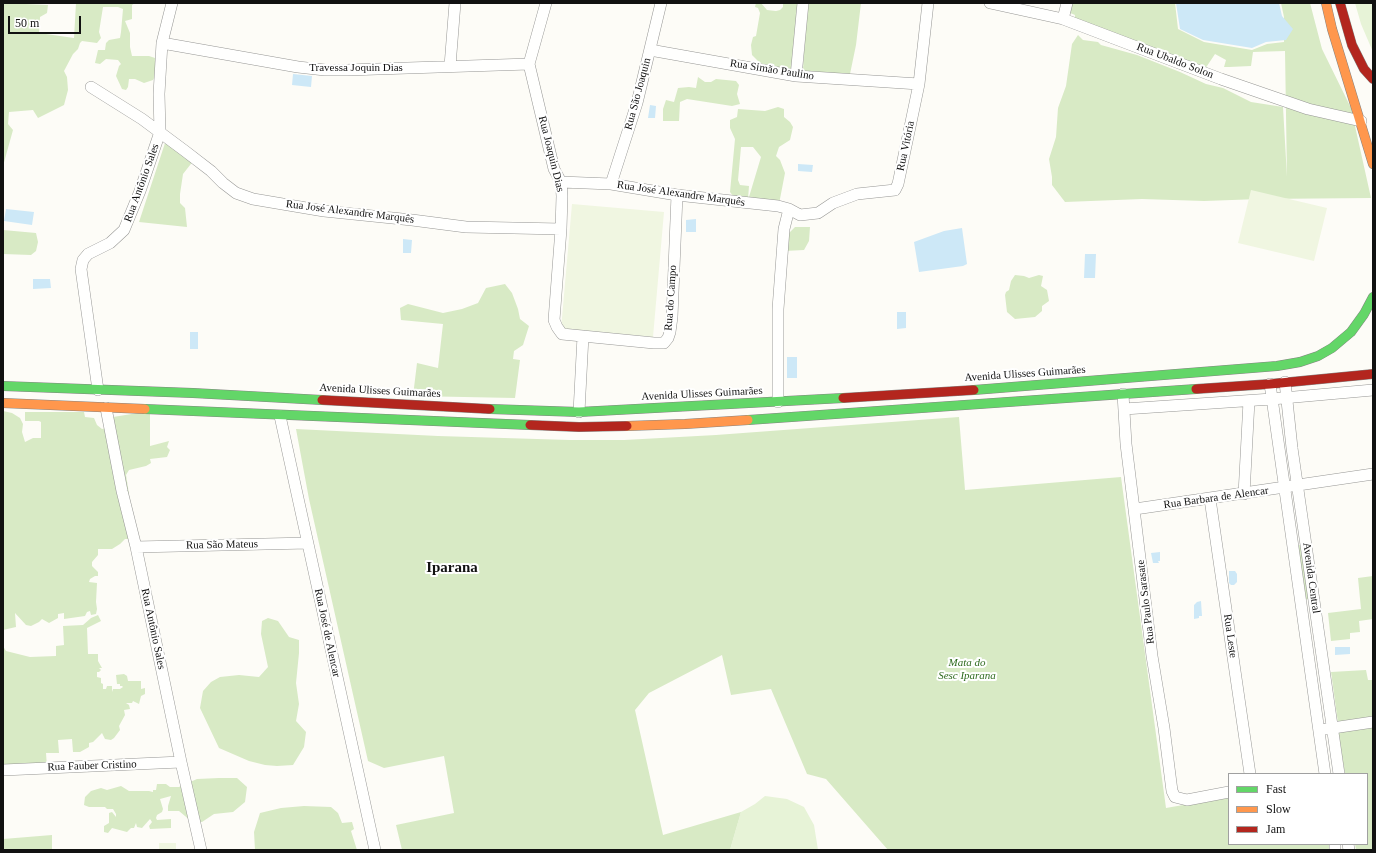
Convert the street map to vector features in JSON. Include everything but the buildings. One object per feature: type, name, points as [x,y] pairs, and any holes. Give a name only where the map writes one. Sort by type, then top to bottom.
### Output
[{"type":"main road","points":[[1326,3],[1332,29],[1373,164]]},
{"type":"main road","points":[[1340,3],[1352,45],[1364,68],[1373,79]]},
{"type":"main road","name":"Avenida Ulisses Guimarães","points":[[3,386],[193,393],[579,412],[991,389],[1277,366],[1300,362],[1318,356],[1332,348],[1351,332],[1364,314],[1373,297]]},
{"type":"main road","points":[[1209,371],[1210,388]]},
{"type":"main road","points":[[3,404],[579,427],[670,425],[952,407],[1270,384],[1373,374]]},
{"type":"main road","points":[[192,412],[193,393]]},
{"type":"street","name":"Rua Antônio Sales","points":[[98,390],[82,270],[83,260],[88,254],[110,243],[124,230],[140,192],[160,132],[159,94],[162,43],[172,3]]},
{"type":"street","points":[[450,66],[455,3]]},
{"type":"street","name":"Rua Joaquin Dias","points":[[546,3],[529,64],[554,169],[561,182],[562,229],[554,320],[562,334],[582,336]]},
{"type":"street","name":"Rua São Joaquin","points":[[611,184],[637,103],[661,3]]},
{"type":"street","points":[[796,76],[803,3]]},
{"type":"street","name":"Rua Vitória","points":[[800,215],[818,212],[833,203],[857,194],[892,190],[897,188],[919,84],[928,3]]},
{"type":"street","name":"Rua Ubaldo Solon","points":[[990,3],[1063,19],[1221,79],[1300,106],[1361,121]]},
{"type":"street","points":[[1063,19],[1067,3]]},
{"type":"street","name":"Travessa Joquin Dias","points":[[162,43],[298,67],[325,70],[529,64]]},
{"type":"street","name":"Rua Simão Paulino","points":[[650,50],[796,76],[919,84]]},
{"type":"street","name":"Rua José Alexandre Marquês","points":[[91,87],[160,132],[211,171],[236,193],[253,199],[324,211],[466,227],[562,229]]},
{"type":"street","name":"Rua José Alexandre Marquês","points":[[561,182],[611,184],[677,195],[778,206],[789,209],[800,215]]},
{"type":"street","name":"Rua do Campo","points":[[582,336],[654,343],[664,343],[668,338],[672,317],[677,195]]},
{"type":"street","points":[[778,402],[778,309],[784,228],[789,209]]},
{"type":"street","points":[[579,412],[582,336]]},
{"type":"street","name":"Avenida Central","points":[[1285,382],[1297,486],[1339,773]]},
{"type":"street","name":"Avenida Central","points":[[1270,384],[1324,773]]},
{"type":"street","points":[[1124,409],[1249,401],[1373,390]]},
{"type":"street","name":"Rua Paulo Sarasate","points":[[1123,394],[1126,444],[1152,656],[1165,735],[1172,791],[1176,797],[1187,800],[1228,792]]},
{"type":"street","points":[[1244,494],[1249,401]]},
{"type":"street","name":"Rua Antônio Sales","points":[[106,408],[122,491],[136,547],[201,850]]},
{"type":"street","name":"Rua José de Alencar","points":[[280,416],[375,850]]},
{"type":"street","name":"Rua Barbara de Alencar","points":[[1135,509],[1373,474]]},
{"type":"street","name":"Rua Leste","points":[[1210,499],[1250,773]]},
{"type":"street","points":[[1292,543],[1305,541]]},
{"type":"street","name":"Rua São Mateus","points":[[136,547],[308,543]]},
{"type":"street","points":[[1319,730],[1373,722]]},
{"type":"street","name":"Rua Fauber Cristino","points":[[3,770],[181,762]]},
{"type":"green space","points":[[3,3],[48,5],[47,13],[40,17],[39,33],[74,38],[76,3],[135,3],[132,5],[132,19],[125,21],[130,33],[130,47],[132,56],[149,56],[155,58],[155,76],[153,80],[144,83],[135,79],[129,79],[126,90],[122,89],[116,76],[121,64],[118,60],[106,59],[100,64],[95,63],[98,50],[105,50],[106,43],[109,40],[120,38],[121,32],[123,9],[118,7],[103,7],[99,32],[101,38],[97,43],[82,41],[64,71],[67,77],[68,90],[64,105],[38,118],[33,110],[9,112],[8,124],[13,130],[3,166]]},
{"type":"green space","points":[[756,3],[761,3],[767,10],[776,11],[783,7],[783,3],[801,3],[791,70],[760,63],[752,55],[751,45],[753,37],[756,36],[760,13],[758,8],[755,7]]},
{"type":"green space","points":[[807,3],[861,3],[856,45],[850,74],[807,72],[803,69]]},
{"type":"green space","points":[[1069,3],[1175,3],[1178,29],[1204,42],[1252,50],[1267,44],[1284,42],[1284,17],[1281,3],[1310,3],[1322,49],[1351,108],[1371,198],[1204,201],[1142,199],[1065,202],[1052,185],[1049,159],[1056,137],[1058,108],[1066,86],[1072,44],[1078,35],[1083,40],[1098,42],[1101,45],[1137,55],[1206,84],[1223,88],[1251,102],[1283,107],[1287,177],[1285,51],[1253,52],[1251,66],[1229,67],[1224,67],[1226,60],[1215,54],[1205,69],[1074,22],[1075,15],[1068,12]]},
{"type":"green space","points":[[1355,3],[1373,3],[1373,52],[1361,24]]},
{"type":"green space","points":[[698,77],[705,82],[711,82],[716,79],[736,81],[739,85],[737,94],[740,104],[732,106],[687,99],[680,102],[679,121],[663,121],[663,109],[666,100],[674,102],[678,88],[696,88]]},
{"type":"green space","points":[[778,107],[784,109],[784,117],[793,127],[790,140],[779,147],[776,156],[780,160],[785,173],[779,204],[749,197],[761,157],[753,147],[741,147],[738,180],[740,185],[749,186],[748,199],[733,196],[730,192],[735,139],[730,128],[730,120],[737,117],[738,109],[765,111]]},
{"type":"green space","points":[[166,140],[194,160],[183,174],[180,194],[180,203],[185,208],[187,227],[139,222]]},
{"type":"green space","points":[[1251,190],[1327,208],[1314,261],[1238,243]]},
{"type":"green space","points":[[572,204],[664,212],[653,337],[561,329]]},
{"type":"green space","points":[[795,227],[810,227],[809,241],[804,250],[784,251],[784,238]]},
{"type":"green space","points":[[3,230],[36,233],[38,242],[36,251],[31,255],[3,254]]},
{"type":"green space","points":[[1015,275],[1029,278],[1039,275],[1043,276],[1041,286],[1047,290],[1049,301],[1042,306],[1042,311],[1035,317],[1015,319],[1007,312],[1005,295],[1009,290],[1011,281]]},
{"type":"green space","points":[[505,284],[512,293],[520,319],[529,326],[523,345],[514,351],[513,359],[520,360],[515,398],[413,396],[417,363],[438,368],[443,324],[401,320],[400,308],[408,304],[443,313],[462,309],[478,303],[486,288]]},
{"type":"green space","points":[[3,411],[12,413],[20,418],[23,424],[22,432],[25,442],[33,438],[41,438],[41,422],[25,421],[25,412],[84,412],[85,417],[94,418],[97,425],[102,429],[106,428],[115,433],[115,427],[112,424],[113,417],[150,411],[150,446],[169,441],[167,447],[170,450],[167,457],[150,459],[151,463],[146,466],[129,470],[126,475],[129,494],[126,498],[130,539],[125,539],[112,549],[98,549],[98,555],[92,562],[92,566],[98,572],[98,576],[90,579],[89,582],[97,583],[96,614],[91,615],[90,611],[87,612],[85,616],[64,619],[64,613],[58,614],[58,618],[49,623],[42,619],[31,626],[26,625],[15,613],[16,627],[3,630]]},
{"type":"green space","name":"Mata do Sesc Iparana","points":[[959,417],[965,490],[1121,477],[1166,808],[1228,797],[1228,845],[1330,845],[1331,850],[888,850],[826,779],[807,774],[771,689],[731,695],[722,655],[649,693],[635,710],[663,835],[741,812],[730,850],[402,850],[396,825],[454,813],[444,756],[384,768],[368,761],[309,499],[296,429],[438,436],[570,440],[624,440],[716,435]]},
{"type":"green space","points":[[1305,544],[1313,598],[1303,600],[1295,546]]},
{"type":"green space","points":[[1373,576],[1373,619],[1359,621],[1360,632],[1350,633],[1350,639],[1331,641],[1328,613],[1361,609],[1358,578]]},
{"type":"green space","points":[[98,615],[101,621],[87,628],[88,654],[98,654],[98,661],[102,668],[99,668],[101,670],[97,672],[97,677],[101,678],[103,689],[106,689],[107,686],[112,686],[112,692],[113,689],[120,689],[123,687],[120,686],[120,684],[117,684],[116,675],[124,674],[127,676],[128,681],[141,681],[141,689],[145,688],[145,694],[141,696],[139,704],[133,701],[132,703],[126,703],[129,705],[130,709],[124,710],[125,715],[119,726],[120,730],[111,740],[105,739],[102,733],[93,742],[89,743],[89,747],[80,752],[73,752],[72,739],[58,740],[59,753],[46,753],[47,767],[3,769],[3,646],[6,651],[30,657],[56,656],[56,646],[64,645],[63,626],[83,625],[91,618]]},
{"type":"green space","points":[[268,618],[278,621],[289,637],[299,640],[296,683],[299,704],[296,721],[306,732],[304,747],[293,765],[265,765],[249,761],[219,748],[200,708],[203,691],[211,682],[220,677],[239,675],[259,677],[268,667],[261,634],[262,621]]},
{"type":"green space","points":[[1366,670],[1368,680],[1373,680],[1373,717],[1338,723],[1331,672]]},
{"type":"green space","points":[[1373,725],[1373,850],[1356,850],[1355,845],[1368,845],[1368,773],[1345,773],[1338,732]]},
{"type":"green space","points":[[237,778],[247,787],[245,802],[233,812],[214,814],[202,822],[191,821],[179,811],[168,811],[171,796],[160,799],[163,809],[156,818],[157,820],[171,819],[171,828],[150,829],[149,826],[152,822],[150,819],[142,828],[137,827],[136,823],[134,828],[131,828],[127,832],[112,828],[108,833],[104,832],[104,826],[109,823],[109,813],[112,812],[116,817],[113,809],[107,809],[105,807],[89,807],[84,805],[85,797],[91,791],[101,788],[107,790],[121,786],[129,791],[153,792],[153,790],[156,790],[157,784],[166,784],[170,787],[179,787],[197,779]]},
{"type":"green space","points":[[765,796],[787,799],[804,807],[814,825],[818,850],[730,850],[741,812]]},
{"type":"green space","points":[[304,806],[331,807],[338,813],[342,823],[352,822],[354,829],[351,831],[357,850],[255,850],[254,832],[260,813],[281,808]]},
{"type":"green space","points":[[52,835],[52,850],[3,850],[3,839]]},
{"type":"green space","points":[[159,843],[176,843],[176,850],[159,850]]},
{"type":"water","points":[[1176,3],[1279,3],[1282,16],[1293,29],[1286,40],[1266,42],[1252,48],[1203,40],[1180,29]]},
{"type":"water","points":[[293,74],[312,76],[311,87],[292,85]]},
{"type":"water","points":[[650,105],[656,106],[655,118],[648,118]]},
{"type":"water","points":[[798,164],[813,165],[812,172],[798,171]]},
{"type":"water","points":[[6,209],[34,212],[32,225],[4,221]]},
{"type":"water","points":[[696,219],[696,232],[686,232],[686,220]]},
{"type":"water","points":[[962,228],[967,264],[963,266],[919,272],[914,242],[944,231]]},
{"type":"water","points":[[403,239],[412,240],[411,253],[403,253]]},
{"type":"water","points":[[1085,254],[1096,254],[1095,278],[1084,278]]},
{"type":"water","points":[[33,279],[50,279],[51,288],[33,289]]},
{"type":"water","points":[[897,312],[906,312],[906,328],[897,329]]},
{"type":"water","points":[[190,332],[198,332],[198,349],[190,349]]},
{"type":"water","points":[[787,357],[797,357],[797,378],[787,378]]},
{"type":"water","points":[[1160,552],[1159,563],[1153,563],[1151,553]]},
{"type":"water","points":[[1229,571],[1235,571],[1237,574],[1237,582],[1234,585],[1229,583]]},
{"type":"water","points":[[1201,601],[1202,616],[1194,619],[1194,605]]},
{"type":"water","points":[[1335,647],[1350,647],[1350,654],[1335,655]]},
{"type":"traffic: fast","points":[[974,390],[1277,366],[1300,362],[1318,356],[1332,348],[1351,332],[1364,314],[1373,297]]},
{"type":"traffic: fast","points":[[3,386],[193,393],[322,400]]},
{"type":"traffic: fast","points":[[748,420],[1196,389]]},
{"type":"traffic: fast","points":[[490,409],[579,412],[843,398]]},
{"type":"traffic: fast","points":[[145,409],[530,425]]},
{"type":"traffic: slow","points":[[1326,3],[1332,29],[1373,164]]},
{"type":"traffic: slow","points":[[3,403],[145,409]]},
{"type":"traffic: slow","points":[[627,426],[748,420]]},
{"type":"traffic: jam","points":[[1340,3],[1352,45],[1364,69],[1373,79]]},
{"type":"traffic: jam","points":[[1196,389],[1270,384],[1373,374]]},
{"type":"traffic: jam","points":[[843,398],[974,390]]},
{"type":"traffic: jam","points":[[322,400],[490,409]]},
{"type":"traffic: jam","points":[[530,425],[579,427],[627,426]]},
{"type":"district","name":"Iparana","points":[[452,568]]}]
